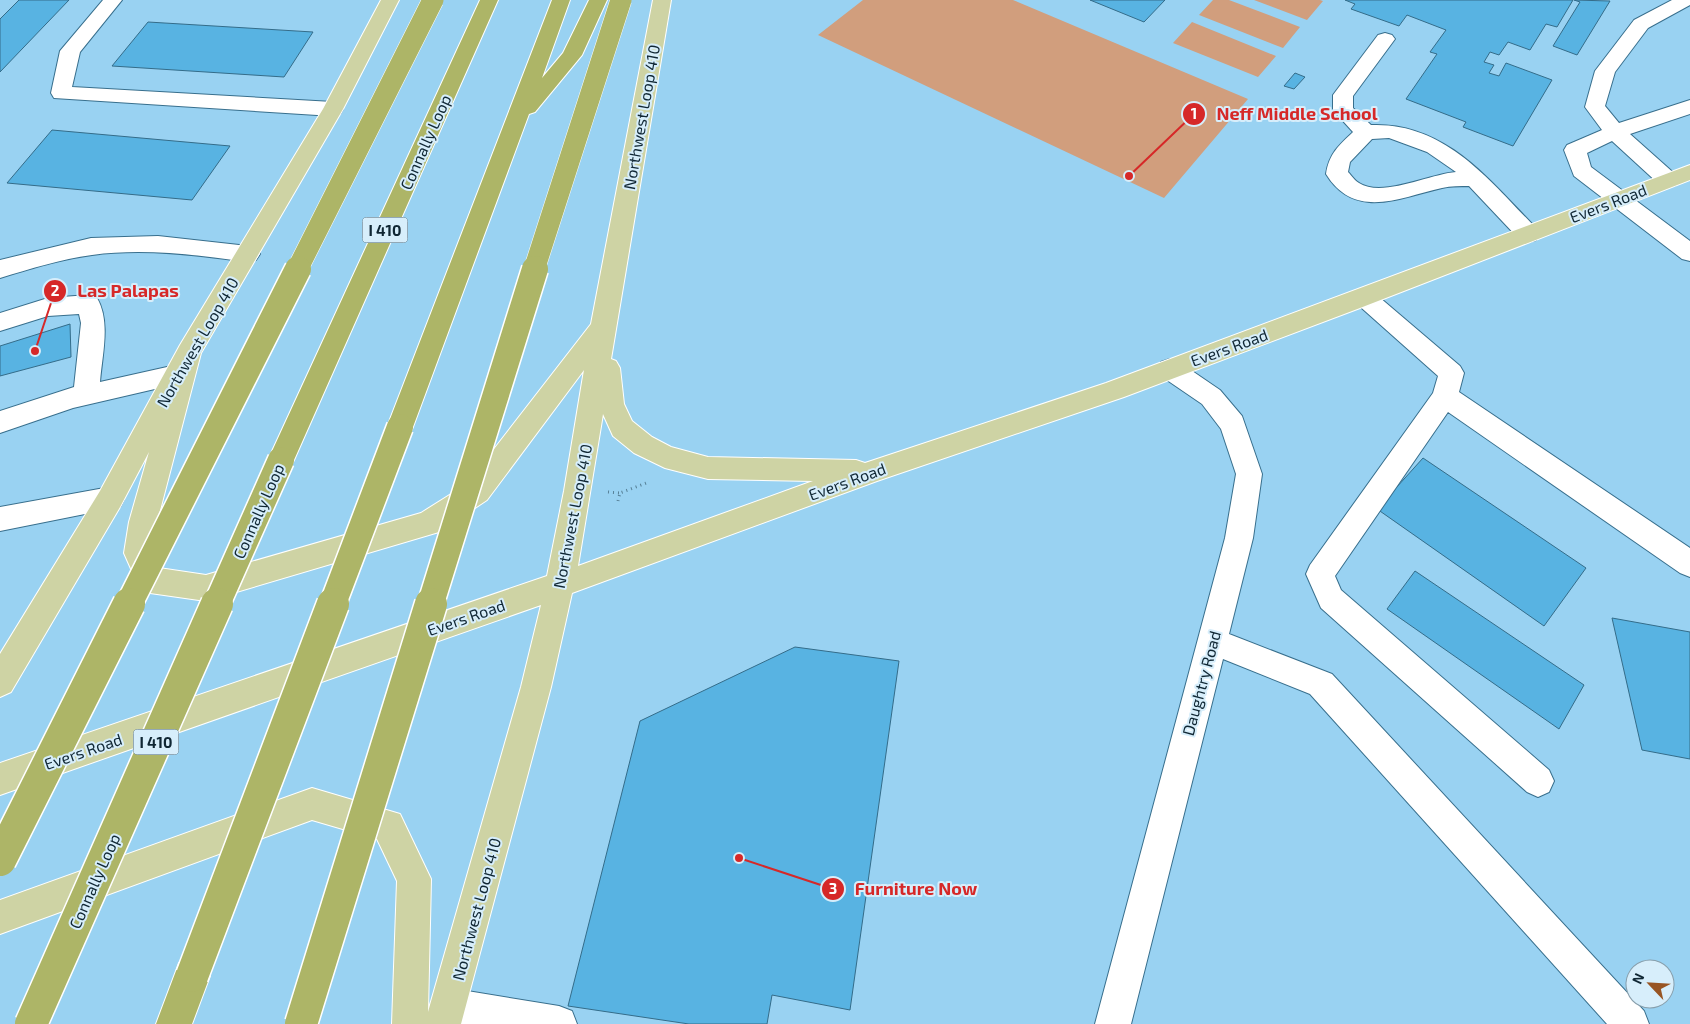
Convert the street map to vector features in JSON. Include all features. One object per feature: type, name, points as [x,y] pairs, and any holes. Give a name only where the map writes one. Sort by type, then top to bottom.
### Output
[{"type":"highway","points":[[0,860],[433,0]]},
{"type":"highway","name":"Connally Loop","points":[[31,1024],[281,460],[489,0]]},
{"type":"highway","points":[[174,1024],[561,0]]},
{"type":"highway","points":[[514,124],[572,55],[598,0]]},
{"type":"highway","points":[[301,1024],[553,208],[621,0]]},
{"type":"main road","name":"Northwest Loop 410","points":[[2,676],[110,499],[183,364],[333,109],[390,0]]},
{"type":"main road","name":"Northwest Loop 410","points":[[446,1015],[536,687],[560,585],[578,491],[603,326],[662,0]]},
{"type":"main road","name":"Evers Road","points":[[0,780],[560,585],[871,472],[1115,390],[1690,172]]},
{"type":"main road","points":[[183,364],[143,522],[138,552],[150,580],[206,588],[429,523],[477,492],[603,326]]},
{"type":"main road","points":[[603,326],[611,404],[622,428],[643,445],[657,453],[665,457],[708,468],[871,472]]},
{"type":"main road","points":[[0,917],[312,804],[388,826],[414,879],[410,1024]]},
{"type":"street","points":[[113,0],[70,51],[61,93],[333,109]]},
{"type":"street","points":[[1668,180],[1614,132],[1595,107],[1605,71],[1641,24],[1686,0]]},
{"type":"street","points":[[1366,132],[1343,110],[1342,95],[1386,39]]},
{"type":"street","points":[[1690,107],[1614,132],[1575,150],[1582,171],[1621,198],[1690,253]]},
{"type":"street","points":[[1472,178],[1444,180],[1396,193],[1374,196],[1352,188],[1336,174],[1339,161],[1366,132],[1389,131],[1418,140],[1434,147],[1462,166],[1528,234]]},
{"type":"street","points":[[0,269],[62,252],[102,245],[188,246],[248,254]]},
{"type":"street","points":[[1364,297],[1451,373],[1445,396],[1320,574],[1331,599],[1538,781]]},
{"type":"street","points":[[0,322],[48,307],[89,304],[93,323],[86,395]]},
{"type":"street","points":[[0,422],[183,364]]},
{"type":"street","name":"Daughtry Road","points":[[1113,1024],[1239,538],[1249,474],[1233,424],[1212,396],[1170,369]]},
{"type":"street","points":[[1445,396],[1690,564]]},
{"type":"street","points":[[0,519],[110,499]]},
{"type":"street","points":[[1212,641],[1321,684],[1631,1024]]},
{"type":"street","points":[[446,1015],[559,1024]]},
{"type":"path","points":[[618,501],[620,493],[653,480]]},
{"type":"shaded area","points":[[863,0],[1013,0],[1248,99],[1164,198],[818,35]]},
{"type":"shaded area","points":[[1213,0],[1229,0],[1300,27],[1283,48],[1199,15]]},
{"type":"shaded area","points":[[1254,0],[1320,0],[1323,1],[1307,20]]},
{"type":"shaded area","points":[[1192,22],[1276,56],[1258,77],[1173,43]]},
{"type":"building","points":[[19,0],[69,0],[0,72],[0,19]]},
{"type":"building","points":[[1090,0],[1165,0],[1144,22]]},
{"type":"building","points":[[1345,0],[1573,0],[1557,27],[1546,24],[1530,50],[1508,42],[1499,55],[1490,52],[1484,62],[1494,65],[1489,73],[1499,76],[1506,63],[1552,80],[1513,146],[1463,127],[1466,122],[1406,99],[1437,54],[1430,52],[1446,30],[1407,15],[1399,26],[1351,9],[1355,4]]},
{"type":"building","points":[[1574,0],[1610,1],[1577,55],[1553,46],[1580,2]]},
{"type":"building","points":[[148,22],[313,32],[284,77],[112,66]]},
{"type":"building","points":[[1295,73],[1305,77],[1294,89],[1284,86]]},
{"type":"building","points":[[52,130],[230,146],[192,200],[7,183]]},
{"type":"building","points":[[70,324],[71,357],[0,376],[0,346]]},
{"type":"building","points":[[1423,458],[1586,568],[1544,626],[1377,509]]},
{"type":"building","points":[[1415,571],[1584,685],[1559,729],[1387,609]]},
{"type":"building","points":[[1612,618],[1690,632],[1690,759],[1642,750]]},
{"type":"building","points":[[795,647],[899,661],[850,1010],[772,995],[767,1024],[689,1024],[568,1006],[640,721]]},
{"type":"place","name":"Neff Middle School","points":[[1129,176]]},
{"type":"place","name":"Las Palapas","points":[[35,351]]},
{"type":"place","name":"Furniture Now","points":[[739,858]]}]
